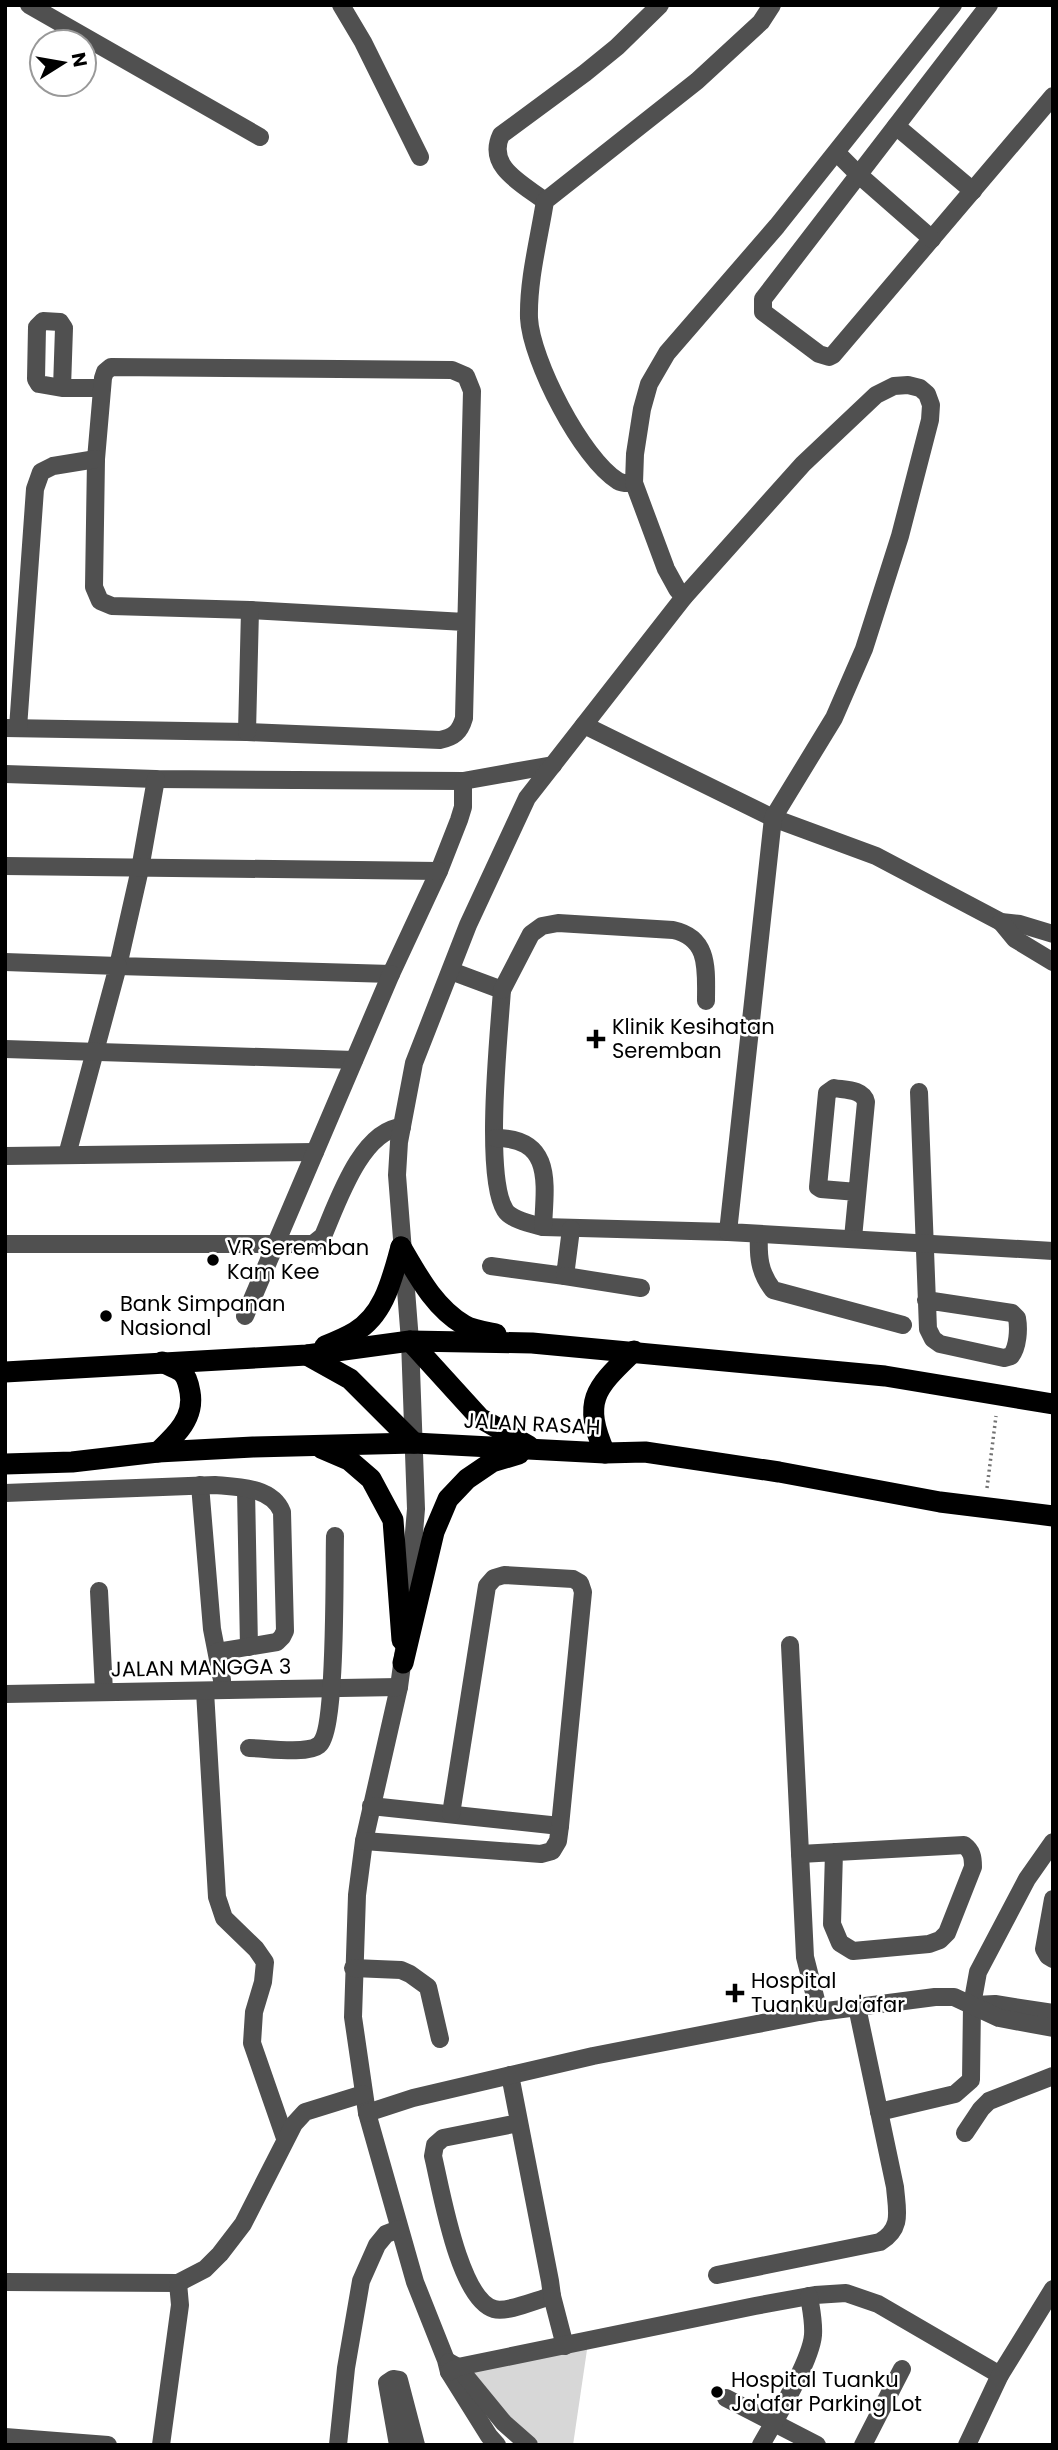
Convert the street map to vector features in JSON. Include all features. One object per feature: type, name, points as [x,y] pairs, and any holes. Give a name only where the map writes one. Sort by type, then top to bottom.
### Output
[{"type":"highway","points":[[401,1247],[428,1291],[442,1308],[465,1326],[532,1343]]},
{"type":"highway","points":[[307,1355],[356,1331],[377,1313],[390,1284],[401,1247]]},
{"type":"highway","points":[[410,1341],[480,1418],[534,1449]]},
{"type":"highway","points":[[5,1372],[307,1355],[410,1341],[532,1343],[885,1376],[1053,1404]]},
{"type":"highway","points":[[605,1452],[597,1434],[595,1400],[601,1383],[634,1351]]},
{"type":"highway","points":[[307,1355],[350,1379],[414,1443]]},
{"type":"highway","points":[[158,1452],[177,1435],[184,1424],[190,1410],[191,1397],[188,1383],[182,1373],[162,1362]]},
{"type":"highway","name":"JALAN RASAH","points":[[5,1464],[72,1462],[158,1452],[414,1443],[645,1452],[779,1472],[940,1502],[1053,1516]]},
{"type":"highway","points":[[316,1446],[349,1460],[372,1479],[393,1520],[404,1663]]},
{"type":"highway","points":[[404,1663],[435,1532],[448,1499],[467,1479],[492,1462],[534,1449]]},
{"type":"street","points":[[29,5],[260,136]]},
{"type":"street","points":[[341,5],[420,157]]},
{"type":"street","points":[[545,201],[504,169],[497,158],[496,145],[500,135],[617,47],[660,5]]},
{"type":"street","points":[[634,483],[616,480],[589,451],[546,380],[533,344],[529,320],[530,297],[545,201],[698,81],[761,22],[772,5]]},
{"type":"street","points":[[684,597],[666,569],[634,483],[635,454],[649,384],[657,368],[836,153],[953,5]]},
{"type":"street","points":[[989,5],[763,299],[762,308],[766,314],[819,354],[829,357],[833,355],[1053,96]]},
{"type":"street","points":[[896,126],[973,191]]},
{"type":"street","points":[[836,153],[932,240]]},
{"type":"street","points":[[96,459],[53,466],[41,472],[37,480],[11,728],[247,732],[440,740],[458,733],[464,718],[472,391],[466,376],[452,370],[116,367],[105,373],[96,459],[94,587],[100,601],[112,606],[250,610],[465,622]]},
{"type":"street","points":[[497,2445],[451,2366],[415,2282],[367,2113],[353,2017],[357,1895],[371,1806],[404,1663],[416,1508],[410,1341],[397,1175],[402,1127],[414,1063],[468,925],[527,798],[684,597],[803,464],[876,395],[894,386],[908,384],[927,394],[931,405],[900,536],[864,649],[834,718],[773,818],[728,1232]]},
{"type":"street","points":[[62,388],[102,388]]},
{"type":"street","points":[[247,732],[250,610]]},
{"type":"street","points":[[584,725],[773,818],[876,856],[1001,922],[1020,924],[1053,934]]},
{"type":"street","points":[[5,774],[156,779],[463,781],[553,765]]},
{"type":"street","points":[[67,1155],[118,966],[140,869],[156,779]]},
{"type":"street","points":[[246,1316],[391,974],[439,871],[463,807],[463,781]]},
{"type":"street","points":[[5,866],[439,871]]},
{"type":"street","points":[[1001,922],[1015,939],[1053,962]]},
{"type":"street","points":[[706,1001],[706,976],[701,950],[696,940],[687,933],[558,923],[542,926],[531,934],[502,990],[495,1138],[497,1192],[506,1213],[543,1227],[571,1229],[728,1232],[1053,1251]]},
{"type":"street","points":[[5,962],[391,974]]},
{"type":"street","points":[[451,971],[502,990]]},
{"type":"street","points":[[5,1049],[354,1060]]},
{"type":"street","points":[[853,1238],[857,1192],[864,1097],[834,1088],[827,1093],[818,1187],[857,1192]]},
{"type":"street","points":[[919,1092],[923,1242],[926,1300],[928,1329],[933,1339],[940,1344],[1004,1358],[1015,1351],[1018,1325],[1017,1318],[1012,1313],[926,1300]]},
{"type":"street","points":[[5,1244],[313,1244],[318,1241],[357,1160],[384,1134],[402,1127]]},
{"type":"street","points":[[495,1138],[513,1138],[525,1142],[536,1153],[544,1168],[543,1227]]},
{"type":"street","points":[[5,1156],[315,1152]]},
{"type":"street","points":[[565,1276],[571,1229]]},
{"type":"street","points":[[759,1234],[759,1264],[764,1278],[773,1290],[903,1325]]},
{"type":"street","points":[[491,1266],[641,1288]]},
{"type":"street","points":[[200,1485],[212,1629],[222,1679],[213,1691],[217,1898],[224,1918],[256,1949],[265,1962],[263,1982],[254,2012],[252,2043],[285,2138]]},
{"type":"street","points":[[5,1493],[200,1485],[246,1489],[270,1495],[278,1502],[282,1512],[285,1630],[277,1642],[217,1652]]},
{"type":"street","points":[[246,1489],[249,1647]]},
{"type":"street","points":[[249,1748],[307,1750],[317,1747],[323,1740],[332,1688],[335,1536]]},
{"type":"street","points":[[364,1841],[541,1854],[552,1852],[558,1841],[560,1826],[583,1592],[580,1583],[573,1579],[504,1575],[494,1578],[487,1586],[452,1814]]},
{"type":"street","points":[[99,1591],[104,1692]]},
{"type":"street","points":[[790,1645],[805,1957],[819,2012]]},
{"type":"street","name":"JALAN MANGGA 3","points":[[5,1694],[398,1687]]},
{"type":"street","points":[[371,1806],[560,1826]]},
{"type":"street","points":[[879,2112],[955,2094],[971,2080],[972,2005],[978,1972],[1027,1879],[1053,1842]]},
{"type":"street","points":[[800,1854],[834,1852],[964,1845],[970,1849],[973,1867],[947,1933],[940,1940],[929,1944],[853,1951],[840,1943],[832,1924],[834,1852]]},
{"type":"street","points":[[1027,1879],[1053,1899],[1044,1949],[1053,1959]]},
{"type":"street","points":[[353,1968],[401,1970],[428,1987],[440,2039]]},
{"type":"street","points":[[367,2113],[413,2098],[593,2056],[819,2012],[935,1997],[954,1997],[999,2018],[1053,2028]]},
{"type":"street","points":[[972,2005],[995,2004],[1053,2013]]},
{"type":"street","points":[[718,2275],[880,2242],[890,2236],[895,2228],[898,2214],[895,2187],[857,2007]]},
{"type":"street","points":[[510,2075],[552,2296],[565,2346]]},
{"type":"street","points":[[965,2133],[989,2101],[1053,2076]]},
{"type":"street","points":[[5,2282],[136,2285],[178,2283],[205,2269],[235,2234],[266,2180],[285,2138],[305,2112],[363,2094]]},
{"type":"street","points":[[519,2123],[443,2138],[435,2145],[433,2156],[463,2272],[482,2302],[492,2309],[503,2310],[552,2296]]},
{"type":"street","points":[[338,2445],[346,2368],[360,2281],[377,2245],[386,2234],[399,2229]]},
{"type":"street","points":[[161,2445],[180,2305],[178,2283]]},
{"type":"street","points":[[967,2445],[1000,2375],[1053,2289]]},
{"type":"street","points":[[451,2366],[565,2346],[809,2296],[846,2293],[878,2304],[1000,2375]]},
{"type":"street","points":[[761,2445],[804,2362],[813,2337],[809,2296]]},
{"type":"street","points":[[451,2366],[504,2423],[529,2445]]},
{"type":"street","points":[[863,2445],[902,2369]]},
{"type":"street","points":[[398,2445],[387,2383],[393,2379],[400,2380],[417,2440],[416,2445]]},
{"type":"street","points":[[726,2398],[817,2445]]},
{"type":"street","points":[[5,2437],[108,2445]]},
{"type":"path","points":[[987,1489],[996,1411]]},
{"type":"shaded area","points":[[588,2343],[573,2445],[527,2445],[461,2368]]},
{"type":"place","name":"Klinik Kesihatan Seremban","points":[[596,1039]]},
{"type":"place","name":"VR Seremban Kam Kee","points":[[213,1260]]},
{"type":"place","name":"Bank Simpanan Nasional","points":[[106,1316]]},
{"type":"place","name":"Hospital Tuanku Ja'afar","points":[[735,1993]]},
{"type":"place","name":"Hospital Tuanku Ja'afar Parking Lot","points":[[717,2392]]}]
